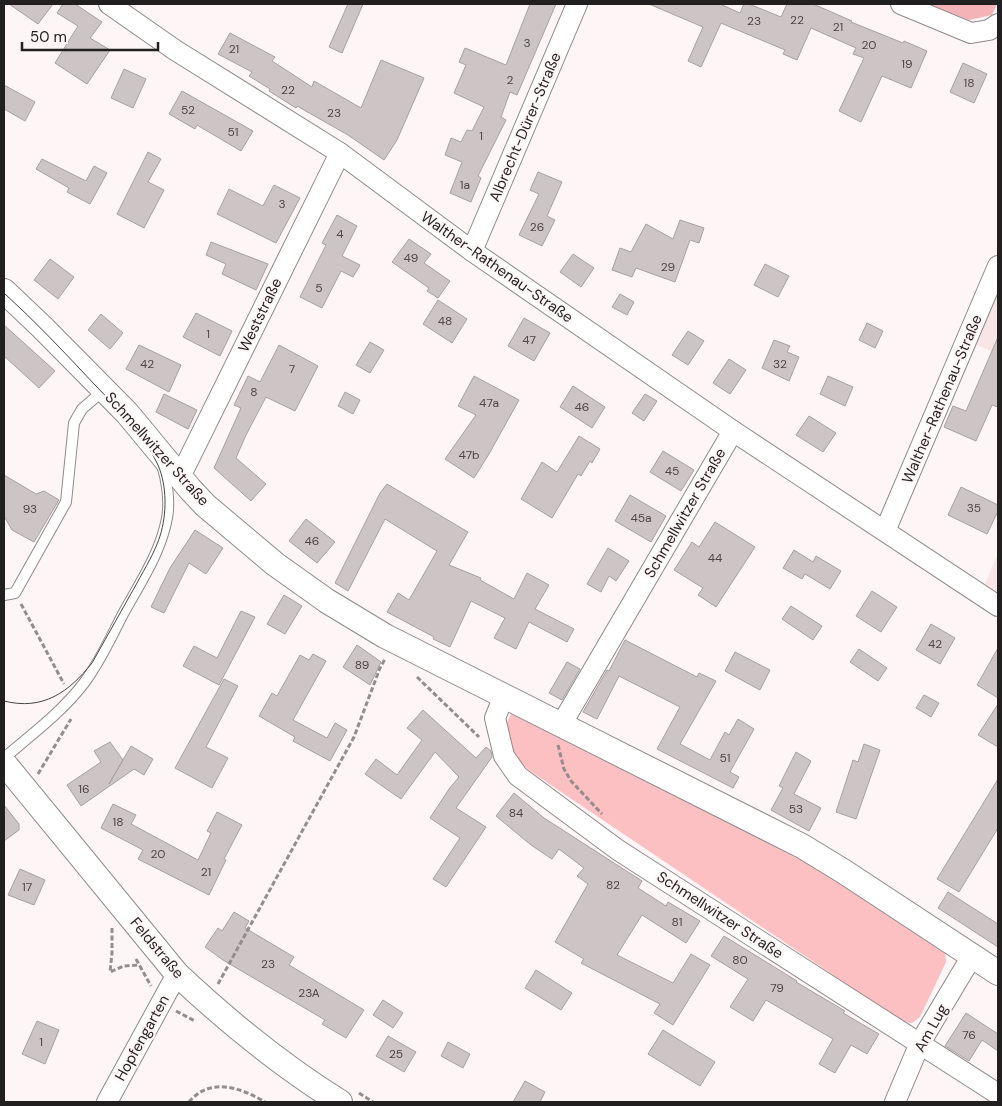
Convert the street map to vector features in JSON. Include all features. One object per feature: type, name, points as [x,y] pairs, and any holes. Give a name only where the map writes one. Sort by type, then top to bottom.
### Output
[{"type":"street","name":"Walther-Rathenau-Straße","points":[[109,4],[176,50],[340,153],[472,251],[733,431],[998,606]]},
{"type":"street","name":"Albrecht-Dürer-Straße","points":[[472,251],[577,4]]},
{"type":"street","points":[[901,4],[972,33],[989,30],[998,24]]},
{"type":"street","name":"Weststraße","points":[[180,477],[340,153]]},
{"type":"street","name":"Walther-Rathenau-Straße","points":[[885,531],[998,266]]},
{"type":"street","name":"Schmellwitzer Straße","points":[[4,291],[126,413],[205,505],[275,564],[328,601],[396,642],[802,846],[998,973]]},
{"type":"street","name":"Schmellwitzer Straße","points":[[561,725],[733,431]]},
{"type":"street","name":"Schmellwitzer Straße","points":[[504,696],[496,718],[504,756],[518,776],[609,843],[998,1094]]},
{"type":"street","name":"Feldstraße","points":[[4,763],[177,974],[245,1033],[340,1102]]},
{"type":"street","name":"Am Lug","points":[[895,1102],[920,1043],[972,956]]},
{"type":"street","name":"Hopfengarten","points":[[107,1102],[177,974]]},
{"type":"lane","points":[[4,595],[15,593],[66,502],[74,423],[82,409],[104,390]]},
{"type":"lane","points":[[4,758],[54,714],[84,683],[99,660],[154,556],[163,536],[168,516],[163,467],[152,443]]},
{"type":"path","points":[[15,593],[64,684]]},
{"type":"path","points":[[215,989],[354,737],[380,668],[396,642]]},
{"type":"path","points":[[34,780],[74,714]]},
{"type":"path","points":[[561,725],[556,735],[564,769],[571,781],[601,812],[607,823],[609,843]]},
{"type":"path","points":[[111,920],[112,954],[110,972],[124,966],[140,966]]},
{"type":"path","points":[[189,1102],[194,1096],[205,1089],[218,1086],[236,1088],[265,1102]]},
{"type":"shaded area","points":[[929,4],[997,4],[992,15],[969,20]]},
{"type":"shaded area","points":[[998,283],[998,354],[972,343]]},
{"type":"shaded area","points":[[998,553],[998,592],[985,584]]},
{"type":"shaded area","points":[[512,712],[799,856],[945,949],[946,962],[920,1017],[912,1023],[903,1022],[530,771],[511,755],[503,731]]},
{"type":"building","points":[[9,4],[53,4],[38,24]]},
{"type":"building","points":[[63,4],[75,4],[102,22],[90,38],[110,50],[87,84],[55,63],[78,26],[57,13]]},
{"type":"building","points":[[348,4],[363,4],[342,53],[329,47]]},
{"type":"building","points":[[530,4],[556,4],[517,95],[510,92],[501,117],[506,120],[478,176],[481,178],[471,202],[450,193],[462,162],[445,155],[451,138],[461,142],[467,130],[472,131],[484,107],[454,93],[466,65],[459,62],[465,48],[506,65]]},
{"type":"building","points":[[649,4],[720,4],[740,13],[744,4],[749,4],[781,17],[787,4],[813,4],[851,22],[927,51],[911,88],[882,76],[861,122],[839,111],[864,58],[853,54],[856,48],[811,28],[797,60],[783,54],[785,50],[721,23],[701,67],[688,61],[703,27]]},
{"type":"building","points":[[230,33],[275,57],[272,61],[312,87],[314,81],[361,108],[381,60],[424,78],[397,140],[384,160],[348,135],[297,106],[296,108],[269,91],[270,89],[249,76],[252,72],[218,54]]},
{"type":"building","points":[[963,63],[987,74],[974,103],[950,92]]},
{"type":"building","points":[[124,69],[146,79],[133,108],[111,98]]},
{"type":"building","points":[[4,85],[35,102],[25,121],[4,109]]},
{"type":"building","points":[[182,91],[253,131],[241,151],[197,125],[195,129],[169,114]]},
{"type":"building","points":[[148,152],[161,159],[148,182],[164,190],[144,228],[117,214]]},
{"type":"building","points":[[42,159],[86,181],[94,166],[107,173],[90,204],[67,192],[69,188],[36,169]]},
{"type":"building","points":[[538,172],[562,182],[547,216],[555,220],[542,246],[519,235],[539,194],[530,190]]},
{"type":"building","points":[[274,185],[300,198],[276,243],[217,214],[229,189],[263,206]]},
{"type":"building","points":[[337,215],[357,226],[342,256],[360,265],[353,277],[341,271],[322,308],[300,297],[326,245],[322,243]]},
{"type":"building","points":[[680,220],[704,228],[699,243],[690,240],[675,282],[636,268],[632,277],[612,270],[620,248],[631,252],[646,224],[673,239]]},
{"type":"building","points":[[409,239],[431,254],[424,263],[450,281],[438,298],[427,291],[429,288],[392,262]]},
{"type":"building","points":[[211,242],[268,264],[256,290],[222,274],[226,264],[206,255]]},
{"type":"building","points":[[573,254],[594,268],[581,287],[560,272]]},
{"type":"building","points":[[50,259],[74,277],[58,299],[34,280]]},
{"type":"building","points":[[765,264],[789,276],[778,297],[754,285]]},
{"type":"building","points":[[620,294],[634,302],[627,315],[612,307]]},
{"type":"building","points":[[438,300],[467,319],[452,343],[423,324]]},
{"type":"building","points":[[196,313],[232,331],[220,356],[183,337]]},
{"type":"building","points":[[101,314],[123,333],[110,349],[88,330]]},
{"type":"building","points":[[524,318],[550,333],[534,361],[508,346]]},
{"type":"building","points":[[867,323],[883,331],[875,348],[859,340]]},
{"type":"building","points":[[4,325],[55,371],[39,388],[4,356]]},
{"type":"building","points":[[688,331],[704,341],[688,365],[672,355]]},
{"type":"building","points":[[998,337],[998,407],[992,405],[976,441],[944,427],[953,406],[966,411]]},
{"type":"building","points":[[774,340],[790,346],[787,352],[799,357],[789,381],[762,368]]},
{"type":"building","points":[[370,342],[384,350],[370,373],[356,365]]},
{"type":"building","points":[[139,345],[181,365],[169,392],[126,369]]},
{"type":"building","points":[[279,345],[318,366],[295,411],[266,397],[246,435],[236,458],[266,484],[251,501],[214,468],[241,408],[234,405],[248,376],[260,382]]},
{"type":"building","points":[[729,359],[746,370],[730,394],[713,383]]},
{"type":"building","points":[[474,376],[519,400],[474,478],[445,459],[476,415],[458,406]]},
{"type":"building","points":[[828,376],[853,387],[845,406],[820,394]]},
{"type":"building","points":[[573,386],[605,407],[592,428],[560,407]]},
{"type":"building","points":[[345,392],[360,400],[353,414],[338,406]]},
{"type":"building","points":[[164,394],[197,410],[188,429],[156,412]]},
{"type":"building","points":[[645,394],[657,401],[644,421],[632,413]]},
{"type":"building","points":[[809,416],[836,433],[823,452],[796,435]]},
{"type":"building","points":[[579,436],[600,449],[592,463],[590,461],[581,476],[578,474],[552,518],[521,499],[542,462],[557,472]]},
{"type":"building","points":[[663,451],[694,470],[681,491],[650,472]]},
{"type":"building","points":[[4,475],[36,494],[44,491],[59,500],[34,542],[12,530],[4,516]]},
{"type":"building","points":[[387,484],[468,532],[449,565],[481,578],[480,580],[514,599],[527,573],[549,585],[535,609],[574,629],[567,642],[529,622],[516,649],[494,638],[505,618],[471,601],[450,647],[387,612],[398,593],[409,600],[437,551],[385,519],[348,591],[335,583],[380,493]]},
{"type":"building","points":[[961,487],[998,505],[998,511],[987,534],[948,515]]},
{"type":"building","points":[[630,495],[666,516],[651,542],[615,521]]},
{"type":"building","points":[[306,519],[335,542],[317,563],[289,541]]},
{"type":"building","points":[[715,522],[755,547],[716,607],[698,595],[703,588],[674,570],[692,542],[699,547]]},
{"type":"building","points":[[195,530],[223,548],[206,574],[189,563],[164,613],[151,607],[170,568]]},
{"type":"building","points":[[608,548],[629,561],[616,581],[609,576],[601,592],[587,584]]},
{"type":"building","points":[[794,550],[813,562],[816,556],[841,571],[830,589],[805,574],[802,579],[783,568]]},
{"type":"building","points":[[872,591],[897,607],[881,632],[856,616]]},
{"type":"building","points":[[284,595],[302,606],[285,634],[267,624]]},
{"type":"building","points":[[791,606],[822,626],[813,640],[782,619]]},
{"type":"building","points":[[241,611],[255,617],[219,685],[183,666],[194,646],[217,658]]},
{"type":"building","points":[[931,624],[955,638],[940,664],[916,650]]},
{"type":"building","points":[[625,640],[697,677],[699,673],[716,681],[680,744],[710,760],[725,732],[729,735],[738,719],[754,729],[730,772],[739,777],[733,788],[657,749],[680,707],[619,676],[597,719],[583,712],[607,670],[609,671]]},
{"type":"building","points":[[357,645],[381,662],[370,685],[343,667]]},
{"type":"building","points":[[998,648],[998,698],[977,685]]},
{"type":"building","points":[[859,649],[887,668],[878,681],[850,662]]},
{"type":"building","points":[[735,652],[770,670],[760,690],[725,671]]},
{"type":"building","points":[[313,654],[326,661],[293,720],[327,738],[335,723],[347,730],[330,761],[293,741],[295,737],[259,716],[272,693],[277,696],[300,655],[309,660]]},
{"type":"building","points":[[567,662],[580,669],[562,700],[549,693]]},
{"type":"building","points":[[224,679],[238,686],[206,747],[228,758],[212,788],[175,768]]},
{"type":"building","points":[[924,695],[939,703],[931,717],[916,708]]},
{"type":"building","points":[[998,704],[998,747],[978,735]]},
{"type":"building","points":[[423,710],[476,758],[486,747],[491,751],[492,757],[456,808],[486,827],[446,887],[433,879],[460,838],[430,818],[459,777],[435,752],[401,799],[365,774],[376,759],[397,775],[422,740],[407,728]]},
{"type":"building","points":[[110,742],[123,760],[131,746],[153,759],[144,775],[134,769],[81,806],[67,785],[101,762],[94,751]]},
{"type":"building","points":[[864,744],[880,750],[856,819],[836,812],[853,760],[858,762]]},
{"type":"building","points":[[796,752],[811,761],[794,794],[821,808],[809,831],[771,810],[783,788],[779,786]]},
{"type":"building","points":[[998,779],[998,828],[959,892],[937,879]]},
{"type":"building","points":[[514,793],[544,818],[642,881],[638,888],[666,906],[668,902],[700,921],[686,943],[642,915],[617,955],[673,983],[691,954],[710,965],[673,1025],[654,1013],[660,1004],[581,963],[584,959],[555,942],[588,884],[577,876],[584,868],[559,849],[552,859],[531,845],[496,816]]},
{"type":"building","points":[[113,804],[136,815],[131,824],[198,860],[211,833],[207,831],[217,812],[242,825],[224,859],[226,860],[209,895],[138,859],[143,850],[101,828]]},
{"type":"building","points":[[4,805],[19,824],[19,830],[4,841]]},
{"type":"building","points":[[20,869],[45,880],[34,905],[8,895]]},
{"type":"building","points":[[948,892],[998,924],[998,947],[938,908]]},
{"type":"building","points":[[234,912],[249,921],[245,928],[294,957],[289,965],[364,1010],[346,1038],[322,1024],[325,1020],[223,960],[205,947],[218,928],[222,931]]},
{"type":"building","points":[[724,936],[879,1034],[867,1054],[851,1045],[835,1073],[819,1064],[833,1039],[766,1000],[753,1021],[730,1007],[748,979],[711,956]]},
{"type":"building","points":[[536,970],[572,993],[561,1010],[525,988]]},
{"type":"building","points":[[383,1000],[403,1013],[393,1028],[373,1015]]},
{"type":"building","points":[[966,1013],[998,1034],[998,1051],[982,1040],[969,1061],[945,1046]]},
{"type":"building","points":[[37,1021],[59,1030],[45,1064],[22,1054]]},
{"type":"building","points":[[663,1030],[715,1062],[700,1086],[648,1054]]},
{"type":"building","points":[[388,1036],[416,1052],[404,1072],[376,1056]]},
{"type":"building","points":[[448,1042],[470,1054],[463,1068],[441,1056]]},
{"type":"building","points":[[525,1081],[545,1092],[540,1102],[513,1102]]},
{"type":"tram line","points":[[4,293],[61,349],[138,432],[158,465],[163,482],[165,500],[160,536],[150,560],[92,663],[74,683],[54,697],[31,703],[4,701]]}]
